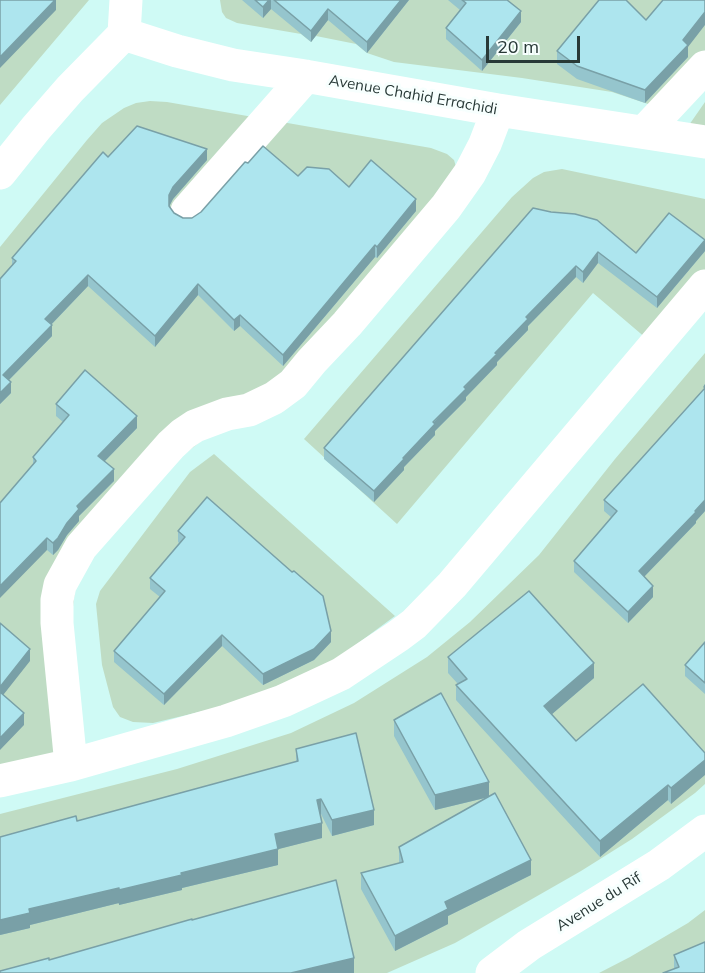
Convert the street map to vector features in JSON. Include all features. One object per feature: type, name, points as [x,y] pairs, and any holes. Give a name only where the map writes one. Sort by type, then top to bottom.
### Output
[{"type":"street","points":[[0,173],[70,89],[124,34],[126,0]]},
{"type":"street","name":"Avenue Chahid Errachidi","points":[[124,34],[177,51],[233,65],[705,142]]},
{"type":"street","points":[[644,132],[705,67]]},
{"type":"street","points":[[187,211],[306,76]]},
{"type":"street","points":[[70,765],[57,600],[60,585],[81,547],[183,434],[195,426],[227,414],[249,410],[274,398],[292,384],[347,324],[446,207],[470,173],[485,144],[498,110]]},
{"type":"street","points":[[0,781],[70,765],[226,721],[283,701],[341,674],[414,624],[452,585],[705,286]]},
{"type":"street","name":"Avenue du Rif","points":[[492,973],[529,945],[659,865],[705,831]]},
{"type":"green space","points":[[0,0],[89,0],[0,105]]},
{"type":"green space","points":[[220,0],[705,0],[705,57],[662,100],[648,104],[612,92],[394,62],[367,53],[356,44],[316,36],[311,42],[301,34],[237,23],[226,18],[222,12]]},
{"type":"green space","points":[[150,101],[167,102],[431,148],[447,154],[454,160],[457,170],[287,375],[82,533],[55,754],[0,772],[0,247],[102,123],[124,108]]},
{"type":"green space","points":[[705,102],[705,127],[689,125]]},
{"type":"green space","points":[[562,169],[705,199],[705,274],[647,339],[593,293],[397,524],[304,439],[512,197],[533,178],[544,172]]},
{"type":"green space","points":[[705,353],[705,784],[695,793],[632,839],[581,871],[455,943],[387,973],[0,973],[0,814],[177,769],[291,733],[354,703],[427,657],[470,622],[539,555],[615,459]]},
{"type":"green space","points":[[214,454],[395,616],[342,655],[316,670],[233,704],[153,723],[133,722],[120,717],[113,707],[102,665],[96,604],[100,591],[190,472]]},
{"type":"green space","points":[[705,910],[705,973],[599,973],[688,923]]},
{"type":"building","points":[[0,0],[55,0],[0,57]]},
{"type":"building","points":[[255,0],[269,0],[263,7]]},
{"type":"building","points":[[274,0],[401,0],[367,42],[328,9],[311,31]]},
{"type":"building","points":[[462,0],[507,0],[521,11],[482,60],[446,28],[466,3]]},
{"type":"building","points":[[599,0],[626,0],[646,20],[663,0],[705,0],[705,12],[683,40],[688,45],[645,90],[577,66],[557,51]]},
{"type":"building","points":[[137,126],[207,149],[173,187],[169,195],[169,206],[174,213],[183,218],[192,218],[201,212],[245,162],[248,163],[263,146],[298,176],[307,167],[329,169],[349,187],[371,160],[416,199],[283,355],[240,315],[234,320],[198,284],[155,336],[88,275],[45,319],[52,325],[3,375],[11,382],[0,393],[0,279],[16,261],[12,258],[103,152],[108,157]]},
{"type":"building","points":[[533,208],[575,214],[597,220],[636,253],[669,213],[705,240],[657,297],[598,252],[583,272],[576,266],[526,317],[528,319],[464,387],[466,389],[433,422],[435,424],[374,491],[324,448]]},
{"type":"building","points":[[85,370],[137,416],[98,456],[114,469],[77,506],[79,509],[58,538],[53,543],[47,538],[0,586],[0,503],[36,461],[33,457],[69,415],[56,404]]},
{"type":"building","points":[[705,388],[705,500],[639,571],[653,586],[628,612],[574,561],[617,511],[604,500]]},
{"type":"building","points":[[207,497],[292,572],[294,571],[323,596],[331,631],[314,649],[263,674],[222,635],[164,694],[114,651],[165,591],[150,578],[185,537],[178,531]]},
{"type":"building","points":[[529,591],[594,663],[544,706],[576,741],[643,684],[705,753],[705,760],[671,788],[668,785],[600,841],[456,685],[467,679],[448,657]]},
{"type":"building","points":[[0,623],[30,649],[0,687]]},
{"type":"building","points":[[705,642],[705,683],[685,665]]},
{"type":"building","points":[[0,692],[24,713],[0,738]]},
{"type":"building","points":[[441,693],[489,782],[435,795],[394,720]]},
{"type":"building","points":[[356,733],[374,810],[332,820],[321,799],[317,800],[322,823],[275,834],[278,849],[181,873],[182,875],[29,909],[30,913],[0,920],[0,837],[76,816],[77,821],[298,761],[296,749]]},
{"type":"building","points":[[495,793],[531,860],[445,902],[448,909],[395,936],[361,873],[403,862],[399,847]]},
{"type":"building","points":[[336,880],[354,958],[291,973],[0,973],[0,971],[49,958],[49,960]]},
{"type":"building","points":[[705,942],[705,973],[663,973],[679,967],[674,955]]}]
